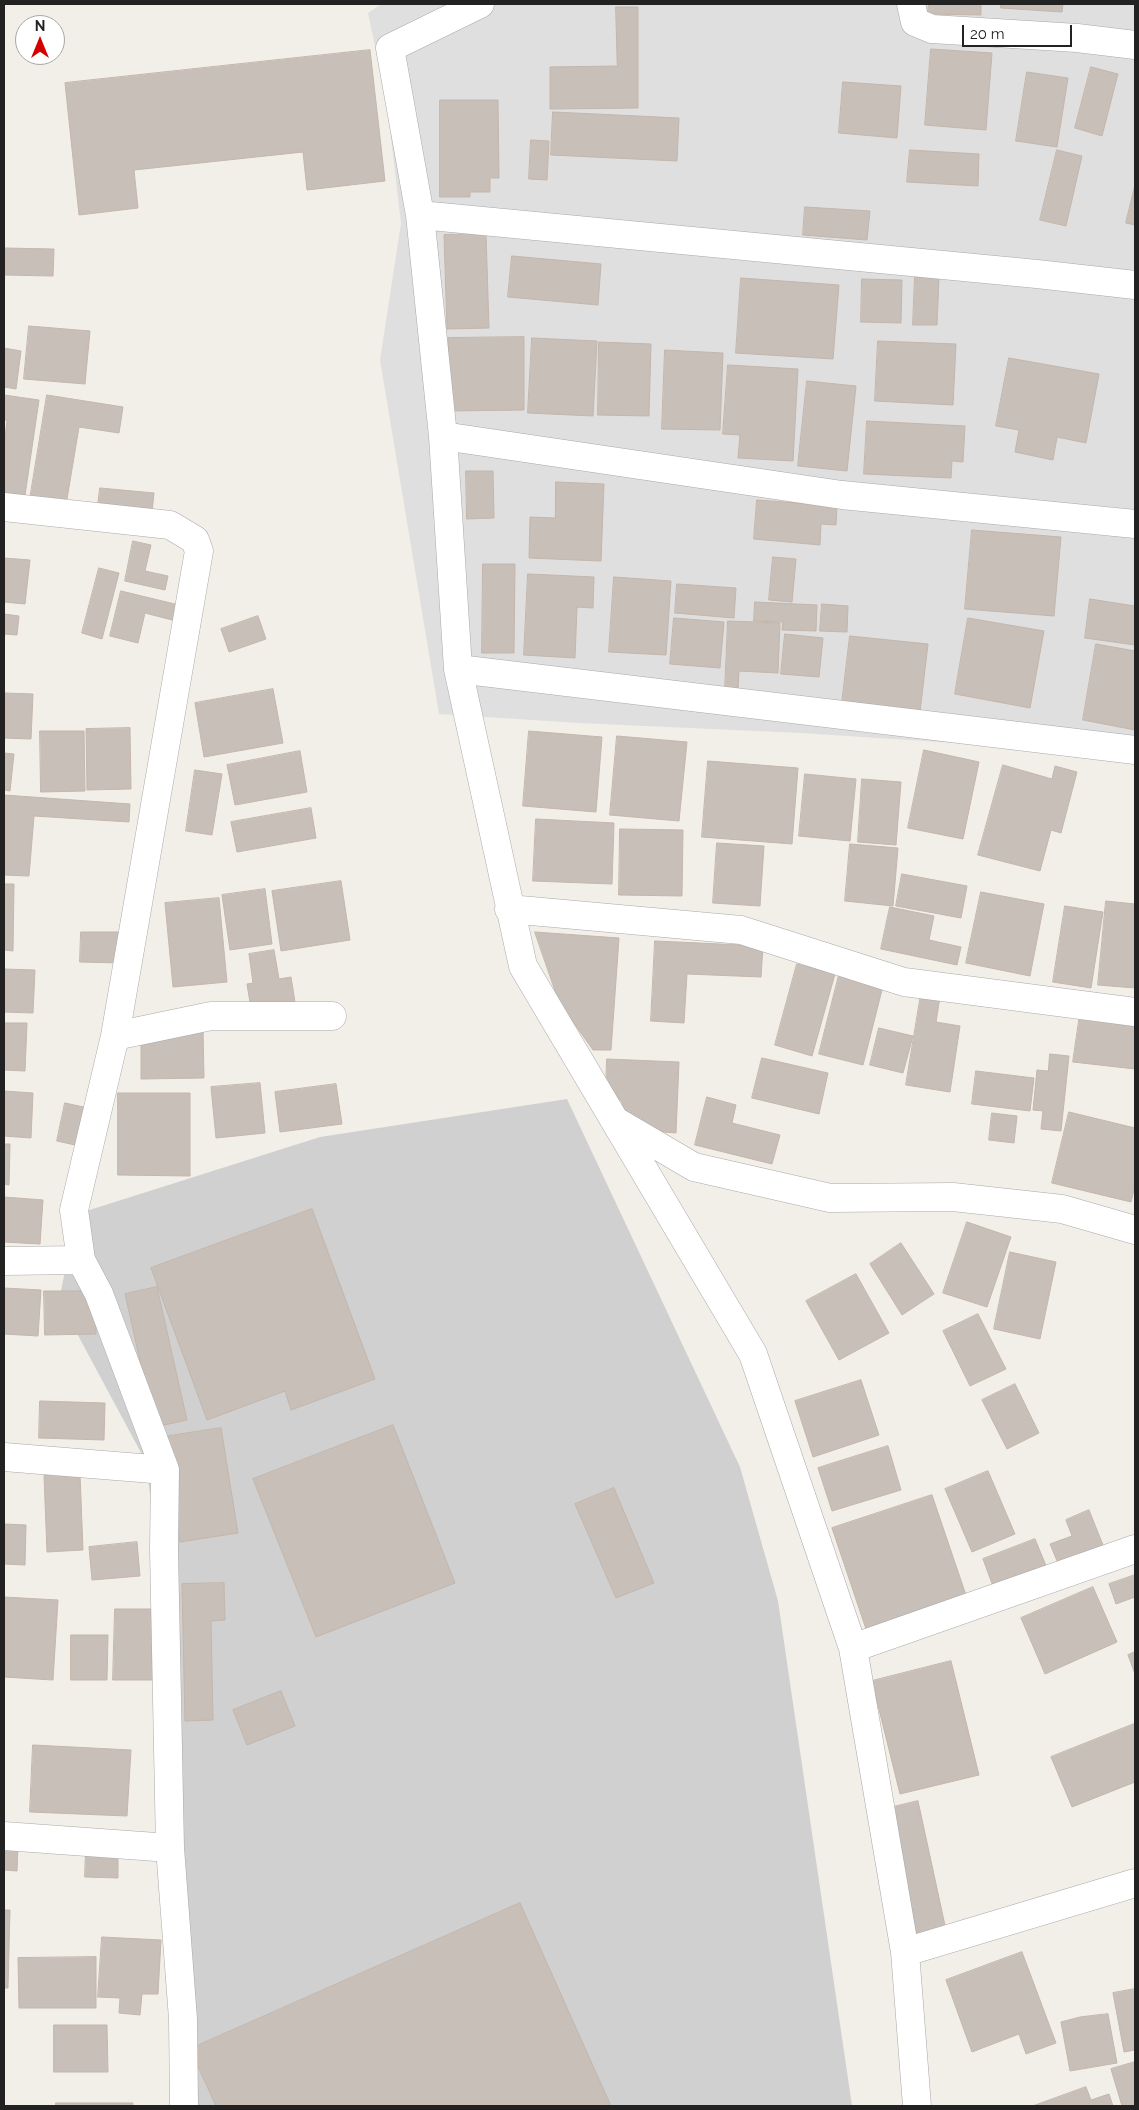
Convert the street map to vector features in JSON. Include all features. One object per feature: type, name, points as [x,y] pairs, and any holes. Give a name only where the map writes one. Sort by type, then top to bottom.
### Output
[{"type":"street","points":[[480,4],[390,48],[420,215],[443,436],[458,669],[523,966],[753,1354],[853,1648],[905,1952],[917,2106]]},
{"type":"street","points":[[910,4],[915,22],[932,29],[1077,38],[1135,46]]},
{"type":"street","points":[[420,215],[1135,285]]},
{"type":"street","points":[[443,436],[842,495],[1135,524]]},
{"type":"street","points":[[4,507],[170,525],[195,540],[199,551],[115,1036],[74,1210],[82,1260],[99,1294],[164,1470],[170,1848],[183,2019],[184,2106]]},
{"type":"street","points":[[458,669],[1135,750]]},
{"type":"street","points":[[509,909],[741,930],[904,982],[1135,1012]]},
{"type":"street","points":[[115,1036],[211,1016],[332,1016]]},
{"type":"street","points":[[616,1121],[694,1168],[830,1198],[953,1197],[1062,1209],[1135,1230]]},
{"type":"street","points":[[4,1261],[82,1260]]},
{"type":"street","points":[[4,1457],[164,1470]]},
{"type":"street","points":[[853,1648],[1135,1549]]},
{"type":"street","points":[[4,1836],[170,1848]]},
{"type":"street","points":[[905,1952],[1135,1883]]},
{"type":"shaded area","points":[[381,4],[1135,4],[1135,761],[1048,749],[801,733],[579,723],[439,714],[380,360],[401,223],[387,104],[368,13]]},
{"type":"shaded area","points":[[567,1099],[740,1467],[778,1601],[852,2106],[182,2106],[166,1623],[146,1462],[59,1300],[77,1214],[320,1137]]},
{"type":"building","points":[[929,4],[981,4],[981,15],[928,14]]},
{"type":"building","points":[[1001,4],[1063,4],[1062,12],[1001,8]]},
{"type":"building","points":[[616,7],[638,7],[638,108],[550,109],[550,67],[617,66]]},
{"type":"building","points":[[931,49],[992,53],[986,130],[925,125]]},
{"type":"building","points":[[370,50],[385,181],[307,190],[303,152],[134,170],[138,208],[79,215],[65,83]]},
{"type":"building","points":[[1091,67],[1118,74],[1102,136],[1075,128]]},
{"type":"building","points":[[1027,72],[1068,78],[1057,147],[1016,141]]},
{"type":"building","points":[[843,82],[901,86],[897,138],[839,133]]},
{"type":"building","points":[[440,100],[498,100],[499,178],[490,178],[490,192],[470,192],[470,197],[440,197]]},
{"type":"building","points":[[553,112],[679,118],[677,161],[551,155]]},
{"type":"building","points":[[531,140],[549,141],[547,180],[529,179]]},
{"type":"building","points":[[910,150],[979,154],[978,186],[907,182]]},
{"type":"building","points":[[1057,150],[1082,156],[1066,226],[1040,220]]},
{"type":"building","points":[[1135,185],[1135,225],[1126,223]]},
{"type":"building","points":[[805,207],[870,211],[867,240],[803,235]]},
{"type":"building","points":[[486,234],[489,328],[447,329],[444,235]]},
{"type":"building","points":[[4,248],[54,249],[53,276],[4,275]]},
{"type":"building","points":[[512,256],[601,264],[598,305],[508,297]]},
{"type":"building","points":[[915,276],[939,277],[937,325],[913,325]]},
{"type":"building","points":[[741,278],[839,285],[833,359],[736,353]]},
{"type":"building","points":[[862,279],[902,280],[901,323],[861,322]]},
{"type":"building","points":[[29,326],[90,331],[85,384],[24,379]]},
{"type":"building","points":[[524,337],[524,410],[448,411],[448,338]]},
{"type":"building","points":[[532,338],[597,341],[593,416],[528,413]]},
{"type":"building","points":[[878,341],[956,344],[953,405],[875,401]]},
{"type":"building","points":[[599,342],[651,344],[649,416],[598,415]]},
{"type":"building","points":[[4,348],[21,351],[16,389],[4,387]]},
{"type":"building","points":[[665,350],[723,353],[720,430],[662,429]]},
{"type":"building","points":[[1009,358],[1099,374],[1086,443],[1057,437],[1053,460],[1015,452],[1019,430],[996,426]]},
{"type":"building","points":[[728,365],[798,369],[793,461],[738,458],[740,435],[723,434]]},
{"type":"building","points":[[807,381],[856,386],[847,471],[798,466]]},
{"type":"building","points":[[4,395],[39,400],[24,502],[4,498],[4,446],[7,420],[4,420]]},
{"type":"building","points":[[47,395],[123,407],[119,433],[79,427],[66,505],[30,499]]},
{"type":"building","points":[[867,421],[965,426],[963,462],[952,461],[951,478],[864,474]]},
{"type":"building","points":[[466,471],[493,471],[494,518],[467,519]]},
{"type":"building","points":[[556,482],[604,484],[601,561],[529,558],[530,517],[555,518]]},
{"type":"building","points":[[100,488],[154,493],[152,512],[98,506]]},
{"type":"building","points":[[757,500],[837,506],[836,525],[821,524],[820,545],[754,539]]},
{"type":"building","points":[[972,530],[1061,537],[1054,616],[965,609]]},
{"type":"building","points":[[133,541],[151,545],[145,571],[168,576],[165,590],[125,581]]},
{"type":"building","points":[[773,557],[796,559],[792,602],[769,600]]},
{"type":"building","points":[[4,558],[30,560],[25,604],[4,602]]},
{"type":"building","points":[[483,564],[515,564],[514,653],[482,653]]},
{"type":"building","points":[[99,568],[119,573],[102,639],[82,633]]},
{"type":"building","points":[[528,574],[594,577],[593,608],[577,607],[575,658],[524,655]]},
{"type":"building","points":[[614,577],[671,581],[666,655],[609,652]]},
{"type":"building","points":[[677,584],[736,588],[734,618],[675,613]]},
{"type":"building","points":[[121,591],[179,605],[176,621],[145,613],[138,643],[110,636]]},
{"type":"building","points":[[1090,599],[1135,606],[1135,645],[1085,638]]},
{"type":"building","points":[[755,602],[817,605],[816,631],[782,630],[783,622],[754,621]]},
{"type":"building","points":[[822,604],[848,606],[847,632],[820,631]]},
{"type":"building","points":[[4,614],[19,616],[17,635],[4,634]]},
{"type":"building","points":[[258,616],[266,639],[229,652],[221,629]]},
{"type":"building","points":[[674,618],[724,622],[720,668],[670,664]]},
{"type":"building","points":[[968,618],[1044,631],[1030,708],[955,694]]},
{"type":"building","points":[[728,621],[780,623],[778,673],[739,671],[738,691],[725,690]]},
{"type":"building","points":[[785,634],[823,638],[819,677],[781,674]]},
{"type":"building","points":[[850,636],[928,644],[920,712],[842,703]]},
{"type":"building","points":[[1096,644],[1135,651],[1135,730],[1083,720]]},
{"type":"building","points":[[273,689],[283,743],[204,757],[195,703]]},
{"type":"building","points":[[4,693],[33,694],[31,739],[4,738]]},
{"type":"building","points":[[130,728],[131,789],[87,790],[86,729]]},
{"type":"building","points":[[40,731],[84,731],[85,791],[41,792]]},
{"type":"building","points":[[529,731],[602,737],[596,812],[523,806]]},
{"type":"building","points":[[617,736],[687,742],[679,821],[610,815]]},
{"type":"building","points":[[924,750],[979,762],[963,839],[908,828]]},
{"type":"building","points":[[300,751],[307,792],[235,805],[227,765]]},
{"type":"building","points":[[4,753],[14,754],[10,791],[4,790]]},
{"type":"building","points":[[708,761],[798,768],[792,844],[702,837]]},
{"type":"building","points":[[1003,765],[1052,779],[1055,766],[1077,772],[1061,833],[1051,830],[1040,871],[978,855]]},
{"type":"building","points":[[195,770],[222,774],[212,835],[186,831]]},
{"type":"building","points":[[805,774],[856,779],[850,841],[799,836]]},
{"type":"building","points":[[862,779],[901,782],[896,845],[858,842]]},
{"type":"building","points":[[4,795],[130,804],[129,822],[34,816],[29,876],[4,875]]},
{"type":"building","points":[[311,808],[316,838],[237,852],[231,822]]},
{"type":"building","points":[[536,819],[614,823],[612,884],[533,881]]},
{"type":"building","points":[[620,829],[683,830],[682,896],[619,895]]},
{"type":"building","points":[[717,843],[764,846],[760,906],[713,903]]},
{"type":"building","points":[[850,844],[898,848],[893,906],[845,901]]},
{"type":"building","points":[[902,874],[967,886],[961,918],[896,906]]},
{"type":"building","points":[[341,881],[350,940],[281,951],[272,891]]},
{"type":"building","points":[[4,884],[14,884],[13,951],[4,950]]},
{"type":"building","points":[[265,889],[272,944],[230,950],[222,895]]},
{"type":"building","points":[[981,892],[1044,904],[1030,976],[966,963]]},
{"type":"building","points":[[219,898],[227,982],[173,987],[165,903]]},
{"type":"building","points":[[1106,901],[1135,904],[1135,988],[1098,985]]},
{"type":"building","points":[[1065,906],[1103,912],[1091,988],[1053,982]]},
{"type":"building","points":[[890,907],[934,916],[929,940],[961,947],[957,965],[881,949]]},
{"type":"building","points":[[81,932],[121,932],[120,963],[80,962]]},
{"type":"building","points":[[535,932],[619,938],[611,1050],[593,1050],[559,1002]]},
{"type":"building","points":[[655,941],[763,946],[761,977],[687,974],[684,1023],[651,1021]]},
{"type":"building","points":[[274,950],[279,979],[291,977],[295,1002],[251,1009],[247,984],[253,983],[249,954]]},
{"type":"building","points":[[797,964],[835,974],[812,1056],[775,1045]]},
{"type":"building","points":[[4,969],[35,970],[33,1013],[4,1012]]},
{"type":"building","points":[[839,975],[883,986],[863,1065],[819,1054]]},
{"type":"building","points":[[921,994],[940,997],[936,1022],[960,1026],[950,1092],[906,1085]]},
{"type":"building","points":[[1080,1014],[1135,1024],[1135,1069],[1073,1062]]},
{"type":"building","points":[[4,1023],[27,1023],[25,1071],[4,1070]]},
{"type":"building","points":[[879,1028],[913,1036],[903,1073],[870,1065]]},
{"type":"building","points":[[203,1031],[204,1078],[141,1079],[141,1032]]},
{"type":"building","points":[[1050,1054],[1069,1056],[1061,1131],[1041,1129],[1043,1111],[1033,1110],[1037,1070],[1048,1071]]},
{"type":"building","points":[[762,1058],[828,1073],[819,1114],[752,1098]]},
{"type":"building","points":[[607,1059],[679,1062],[676,1133],[638,1130],[623,1117],[622,1102],[606,1085]]},
{"type":"building","points":[[976,1071],[1034,1078],[1030,1111],[972,1104]]},
{"type":"building","points":[[260,1083],[265,1133],[216,1138],[211,1087]]},
{"type":"building","points":[[336,1084],[342,1124],[280,1132],[275,1092]]},
{"type":"building","points":[[4,1091],[33,1093],[31,1138],[4,1136]]},
{"type":"building","points":[[118,1093],[190,1093],[190,1176],[118,1175]]},
{"type":"building","points":[[707,1097],[736,1105],[732,1123],[780,1135],[772,1164],[695,1145]]},
{"type":"building","points":[[65,1103],[93,1109],[84,1147],[57,1141]]},
{"type":"building","points":[[1069,1112],[1135,1128],[1135,1186],[1131,1202],[1052,1183]]},
{"type":"building","points":[[992,1113],[1017,1116],[1014,1143],[989,1140]]},
{"type":"building","points":[[4,1144],[10,1144],[9,1185],[4,1184]]},
{"type":"building","points":[[4,1197],[43,1200],[40,1244],[4,1242]]},
{"type":"building","points":[[312,1209],[375,1379],[291,1410],[285,1391],[207,1420],[151,1268]]},
{"type":"building","points":[[967,1222],[1011,1237],[987,1307],[943,1293]]},
{"type":"building","points":[[901,1243],[934,1294],[902,1315],[870,1264]]},
{"type":"building","points":[[1010,1252],[1056,1262],[1040,1339],[994,1329]]},
{"type":"building","points":[[856,1274],[889,1333],[839,1360],[806,1301]]},
{"type":"building","points":[[157,1287],[187,1420],[155,1427],[125,1294]]},
{"type":"building","points":[[4,1288],[41,1290],[38,1336],[4,1334]]},
{"type":"building","points":[[44,1291],[96,1291],[96,1334],[45,1335]]},
{"type":"building","points":[[978,1314],[1006,1369],[970,1386],[943,1331]]},
{"type":"building","points":[[861,1380],[879,1435],[813,1457],[795,1401]]},
{"type":"building","points":[[1015,1384],[1039,1433],[1007,1449],[982,1400]]},
{"type":"building","points":[[40,1401],[105,1403],[104,1440],[39,1438]]},
{"type":"building","points":[[393,1425],[455,1583],[316,1637],[253,1479]]},
{"type":"building","points":[[221,1428],[238,1533],[180,1542],[163,1437]]},
{"type":"building","points":[[888,1446],[901,1490],[832,1511],[818,1468]]},
{"type":"building","points":[[988,1471],[1015,1534],[972,1552],[945,1489]]},
{"type":"building","points":[[80,1474],[83,1550],[47,1552],[44,1476]]},
{"type":"building","points":[[614,1488],[654,1583],[616,1598],[575,1504]]},
{"type":"building","points":[[932,1495],[968,1601],[868,1635],[832,1528]]},
{"type":"building","points":[[1089,1510],[1105,1550],[1060,1568],[1050,1544],[1072,1536],[1066,1520]]},
{"type":"building","points":[[4,1524],[26,1525],[25,1565],[4,1564]]},
{"type":"building","points":[[1035,1539],[1047,1568],[994,1589],[983,1559]]},
{"type":"building","points":[[137,1542],[140,1576],[92,1580],[89,1547]]},
{"type":"building","points":[[1135,1575],[1135,1597],[1116,1604],[1109,1584]]},
{"type":"building","points":[[224,1583],[225,1620],[211,1621],[213,1720],[185,1721],[182,1584]]},
{"type":"building","points":[[1093,1587],[1117,1642],[1045,1674],[1021,1618]]},
{"type":"building","points":[[4,1597],[58,1600],[53,1680],[4,1677]]},
{"type":"building","points":[[115,1609],[159,1609],[158,1680],[113,1680]]},
{"type":"building","points":[[71,1635],[108,1635],[107,1680],[71,1680]]},
{"type":"building","points":[[1135,1652],[1135,1674],[1128,1655]]},
{"type":"building","points":[[951,1661],[979,1775],[900,1794],[872,1681]]},
{"type":"building","points":[[281,1691],[295,1726],[247,1745],[233,1710]]},
{"type":"building","points":[[1134,1724],[1135,1782],[1072,1807],[1051,1757]]},
{"type":"building","points":[[33,1745],[131,1750],[127,1816],[30,1812]]},
{"type":"building","points":[[918,1801],[946,1930],[917,1936],[889,1808]]},
{"type":"building","points":[[4,1846],[18,1846],[17,1871],[4,1870]]},
{"type":"building","points":[[86,1849],[118,1850],[118,1878],[85,1877]]},
{"type":"building","points":[[520,1903],[611,2106],[216,2106],[190,2049]]},
{"type":"building","points":[[4,1910],[10,1910],[8,1988],[4,1988]]},
{"type":"building","points":[[102,1937],[161,1940],[158,1994],[142,1994],[140,2015],[119,2013],[120,1998],[98,1997]]},
{"type":"building","points":[[1022,1952],[1056,2043],[1026,2054],[1019,2034],[972,2052],[946,1980]]},
{"type":"building","points":[[96,1957],[96,2008],[19,2008],[18,1958]]},
{"type":"building","points":[[1135,1989],[1135,2050],[1124,2052],[1113,1993]]},
{"type":"building","points":[[1108,2014],[1117,2063],[1070,2071],[1061,2022],[1080,2017]]},
{"type":"building","points":[[54,2025],[107,2025],[108,2072],[54,2072]]},
{"type":"building","points":[[1135,2062],[1135,2106],[1122,2106],[1111,2069]]},
{"type":"building","points":[[1086,2087],[1091,2100],[1109,2094],[1113,2106],[1033,2106]]},
{"type":"building","points":[[56,2103],[133,2103],[133,2106],[56,2106]]}]
